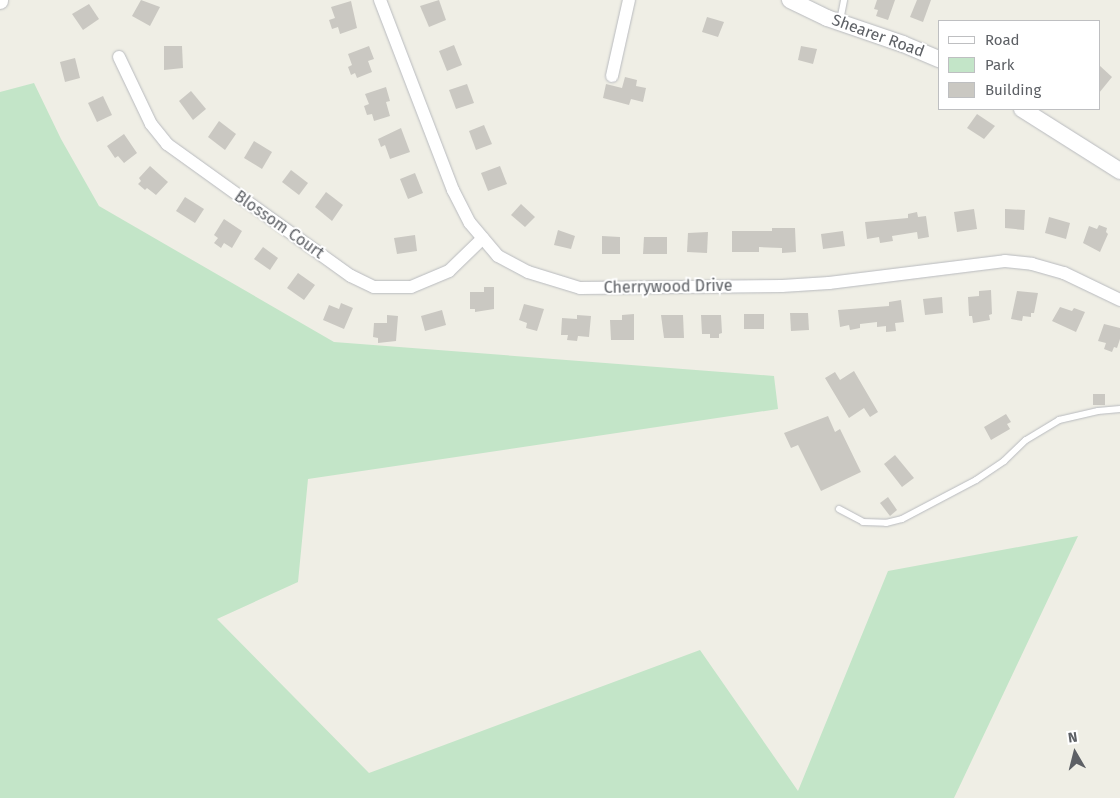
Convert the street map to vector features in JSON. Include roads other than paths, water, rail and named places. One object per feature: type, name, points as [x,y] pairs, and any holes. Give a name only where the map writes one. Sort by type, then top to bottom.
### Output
[{"type":"street","name":"Cherrywood Drive","points":[[380,0],[453,190],[470,223],[498,256],[528,272],[580,288],[820,284],[1005,261],[1032,264],[1064,273],[1120,300]]},
{"type":"street","points":[[612,76],[630,0]]},
{"type":"street","name":"Shearer Road","points":[[790,0],[839,22],[938,59]]},
{"type":"street","name":"Blossom Court","points":[[119,57],[151,124],[167,144],[351,276],[374,287],[411,287],[449,272],[483,238]]},
{"type":"street","points":[[1024,110],[1120,172]]},
{"type":"lane","points":[[839,22],[844,0]]},
{"type":"lane","points":[[839,509],[863,522],[886,523],[902,519],[976,480],[1004,461],[1026,440],[1059,420],[1120,408]]}]
